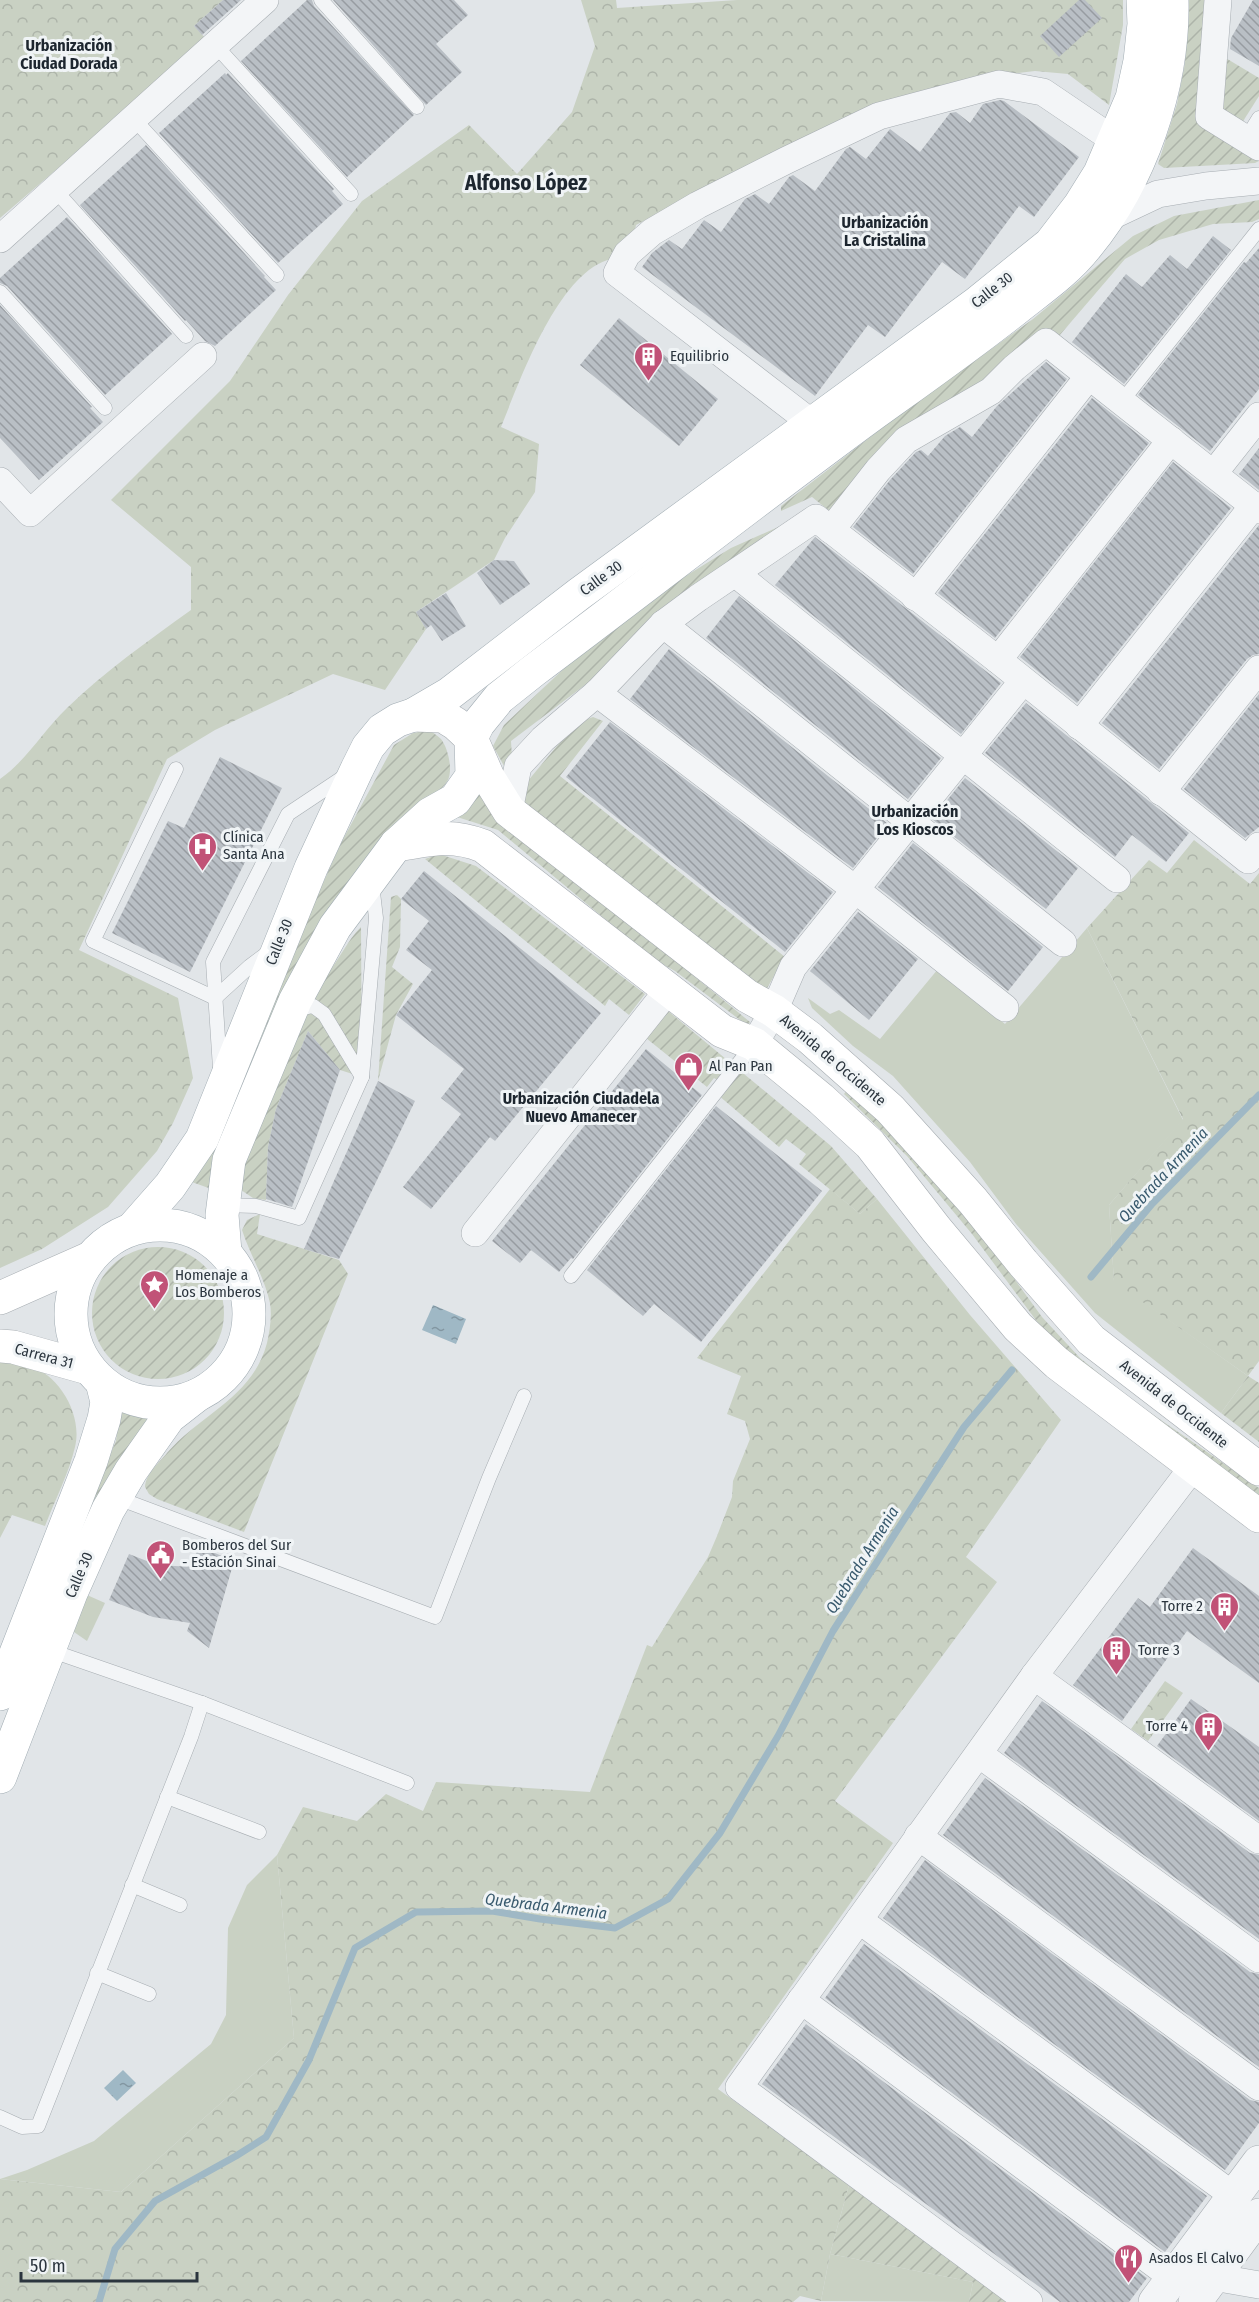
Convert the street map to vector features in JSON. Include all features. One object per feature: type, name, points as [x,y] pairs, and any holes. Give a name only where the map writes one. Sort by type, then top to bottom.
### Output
[{"type":"main road","name":"Calle 30","points":[[133,1228],[170,1186],[202,1139],[279,944],[330,825],[368,747],[382,730],[449,694],[579,594],[977,303],[1050,244],[1080,205],[1100,173],[1132,98],[1140,61],[1144,24],[1143,0]]},
{"type":"main road","name":"Calle 30","points":[[471,738],[478,724],[499,698],[830,446],[990,330],[1035,294],[1080,253],[1126,187],[1159,104],[1168,67],[1172,0]]},
{"type":"main road","name":"Avenida de Occidente","points":[[413,715],[443,716],[456,724],[471,738],[488,777],[509,811],[747,996],[774,1011],[846,1067],[890,1108],[973,1201],[1023,1263],[1091,1340],[1259,1469]]},
{"type":"main road","points":[[225,1252],[222,1205],[229,1160],[291,1011],[335,927],[396,845],[430,814],[456,800],[472,776],[471,738]]},
{"type":"main road","points":[[396,845],[440,838],[462,838],[483,846],[722,1031],[753,1044],[821,1099],[870,1143],[936,1229],[1018,1327],[1057,1363],[1259,1516]]},
{"type":"main road","points":[[158,1224],[183,1227],[199,1232],[225,1252],[237,1267],[245,1284],[249,1312],[245,1340],[237,1358],[226,1373],[212,1386],[196,1395],[180,1401],[147,1403],[116,1392],[95,1375],[78,1352],[72,1333],[70,1314],[72,1295],[78,1276],[88,1259],[108,1240],[133,1228],[158,1224]]},
{"type":"main road","points":[[0,1298],[88,1259]]},
{"type":"main road","name":"Carrera 31","points":[[0,1346],[13,1347],[95,1375]]},
{"type":"main road","name":"Calle 30","points":[[0,1694],[91,1461],[104,1419],[107,1402],[95,1375]]},
{"type":"main road","name":"Calle 30","points":[[0,1777],[91,1546],[115,1497],[169,1417],[196,1395]]},
{"type":"street","points":[[0,239],[265,0]]},
{"type":"street","points":[[1218,0],[1209,116],[1255,135]]},
{"type":"street","points":[[813,424],[617,273],[627,254],[652,232],[698,205],[879,116],[999,84],[1043,92],[1114,140]]},
{"type":"street","points":[[1105,219],[1158,194],[1206,186],[1259,182]]},
{"type":"street","points":[[509,811],[518,766],[543,739],[597,693],[663,624],[736,574],[823,524],[906,440],[991,391],[1014,368],[1046,342],[1256,508],[1079,726]]},
{"type":"street","points":[[0,481],[30,513],[194,346]]},
{"type":"street","points":[[915,597],[1089,376]]},
{"type":"street","points":[[1214,473],[1259,416]]},
{"type":"street","points":[[998,660],[1172,440]]},
{"type":"street","points":[[823,524],[998,660],[1248,860],[1259,846]]},
{"type":"street","points":[[736,574],[1117,879]]},
{"type":"street","points":[[663,624],[1062,943]]},
{"type":"street","points":[[1161,792],[1259,669]]},
{"type":"street","points":[[753,1044],[774,1011],[793,967],[1023,681]]},
{"type":"street","points":[[597,693],[856,890],[1005,1008]]},
{"type":"street","points":[[475,1233],[669,989]]},
{"type":"street","points":[[1029,2302],[739,2087],[1034,1676],[1193,1467]]},
{"type":"street","points":[[1034,1676],[1259,1840]]},
{"type":"street","points":[[979,1755],[1259,1959]]},
{"type":"street","points":[[918,1836],[1259,2087]]},
{"type":"street","points":[[859,1920],[1246,2205]]},
{"type":"street","points":[[801,2000],[1164,2290],[1246,2205]]},
{"type":"street","points":[[1259,2162],[1246,2205],[1204,2289],[1259,2286]]},
{"type":"lane","points":[[321,0],[417,106]]},
{"type":"lane","points":[[216,46],[351,194]]},
{"type":"lane","points":[[133,118],[277,275]]},
{"type":"lane","points":[[55,190],[194,346]]},
{"type":"lane","points":[[1122,401],[1259,229]]},
{"type":"lane","points":[[0,292],[105,408]]},
{"type":"lane","points":[[176,769],[93,941],[215,998]]},
{"type":"lane","points":[[221,1089],[213,962],[288,814],[357,769]]},
{"type":"lane","points":[[222,1205],[256,1206],[299,1218],[362,1077],[376,918],[371,878]]},
{"type":"lane","points":[[215,998],[250,966],[279,944]]},
{"type":"lane","points":[[291,1011],[313,1006],[324,1014],[362,1077]]},
{"type":"lane","points":[[571,1276],[753,1044]]},
{"type":"lane","points":[[115,1497],[435,1617],[489,1478],[524,1396]]},
{"type":"lane","points":[[49,1650],[202,1703],[407,1783]]},
{"type":"lane","points":[[0,2117],[22,2127],[38,2126],[202,1703]]},
{"type":"lane","points":[[167,1797],[258,1832]]},
{"type":"lane","points":[[132,1886],[180,1905]]},
{"type":"lane","points":[[97,1973],[148,1994]]},
{"type":"green space","points":[[0,0],[223,0],[194,26],[207,40],[0,218]]},
{"type":"green space","points":[[581,0],[616,0],[617,8],[737,0],[1123,0],[1123,25],[1109,105],[1068,74],[1035,71],[966,79],[691,196],[636,225],[634,234],[616,258],[596,265],[577,281],[560,302],[545,328],[519,382],[501,427],[539,444],[535,492],[505,538],[494,560],[416,612],[426,629],[385,690],[333,674],[215,730],[167,759],[79,950],[178,998],[193,1078],[173,1123],[157,1151],[108,1207],[42,1249],[0,1268],[0,779],[27,754],[81,694],[191,610],[191,567],[111,500],[230,381],[288,295],[362,201],[469,125],[517,174],[572,112],[595,46]]},
{"type":"green space","points":[[1187,0],[1209,0],[1199,122],[1259,158],[1259,161],[1255,163],[1164,168],[1158,164],[1177,104],[1185,63]]},
{"type":"green space","points":[[1219,54],[1259,78],[1259,96],[1240,126],[1216,110]]},
{"type":"green space","points":[[1259,200],[1259,219],[1252,222],[1213,224],[1159,240],[1125,259],[1059,336],[832,513],[812,497],[781,511],[781,506],[891,421],[1033,319],[1133,236],[1174,216]]},
{"type":"green space","points":[[785,524],[585,685],[511,741],[512,757],[509,775],[493,746],[504,725],[571,662],[668,587],[731,548]]},
{"type":"green space","points":[[593,717],[603,721],[560,776],[785,957],[766,990],[523,813],[527,782],[576,723]]},
{"type":"green space","points":[[430,730],[441,739],[446,748],[450,765],[448,780],[430,800],[392,831],[217,1191],[189,1181],[341,843],[394,745],[413,733]]},
{"type":"green space","points":[[481,786],[504,820],[750,1022],[748,1026],[675,971],[653,959],[498,830],[457,817]]},
{"type":"green space","points":[[1194,840],[1250,884],[1259,873],[1259,1361],[1248,1376],[1114,1282],[1109,1205],[1183,1119],[1087,928],[1149,860],[1167,873]]},
{"type":"green space","points":[[439,854],[476,866],[645,994],[629,1015],[609,999],[605,1006],[425,859]]},
{"type":"green space","points":[[397,895],[401,899],[400,947],[392,967],[413,984],[396,1015],[378,1081],[391,897]]},
{"type":"green space","points":[[361,927],[362,1077],[340,1070],[308,1031],[276,1109],[268,1147],[266,1200],[253,1198],[241,1190],[244,1139],[325,977]]},
{"type":"green space","points":[[1087,928],[1183,1120],[1109,1205],[1114,1281],[1248,1376],[1221,1413],[1095,1313],[1016,1224],[970,1162],[893,1076],[853,1046],[812,1008],[808,998],[830,1014],[839,1010],[880,1039],[938,969],[1005,1024]]},
{"type":"green space","points":[[668,1011],[831,1146],[877,1199],[860,1214],[799,1164],[806,1154],[786,1139],[779,1147],[718,1095],[725,1085],[714,1078],[707,1087],[646,1038]]},
{"type":"green space","points":[[848,1089],[913,1152],[978,1229],[1042,1317],[1080,1358],[1132,1400],[1259,1488],[1259,1498],[1130,1405],[1075,1362],[1038,1323],[972,1234],[907,1156],[844,1094]]},
{"type":"green space","points":[[830,1189],[860,1214],[877,1199],[970,1315],[1061,1420],[966,1557],[997,1582],[835,1801],[893,1843],[718,2089],[849,2185],[830,2254],[821,2301],[800,2296],[793,2302],[0,2302],[0,2179],[121,2192],[294,2038],[277,1855],[303,1807],[357,1821],[386,1794],[423,1811],[436,1782],[590,1792],[647,1645],[652,1647],[708,1557],[732,1497],[733,1481],[750,1439],[745,1421],[727,1414],[741,1376],[697,1358]]},
{"type":"green space","points":[[260,1214],[257,1234],[339,1260],[348,1274],[244,1532],[157,1499],[149,1494],[145,1487],[150,1473],[167,1453],[180,1439],[225,1404],[250,1377],[260,1362],[269,1333],[270,1303],[242,1230],[247,1220]]},
{"type":"green space","points":[[158,1247],[183,1252],[205,1266],[219,1288],[224,1313],[219,1338],[205,1360],[183,1374],[158,1379],[133,1374],[111,1360],[97,1338],[92,1313],[97,1288],[111,1266],[133,1252]]},
{"type":"green space","points":[[0,1361],[28,1365],[50,1377],[59,1386],[72,1409],[77,1435],[69,1467],[45,1526],[12,1515],[0,1538]]},
{"type":"green space","points":[[1248,1376],[1259,1383],[1259,1442],[1221,1413]]},
{"type":"green space","points":[[120,1406],[133,1416],[154,1418],[68,1552],[116,1441]]},
{"type":"green space","points":[[87,1595],[105,1603],[87,1641],[74,1632],[73,1626]]},
{"type":"green space","points":[[1165,1681],[1183,1693],[1148,1741],[1131,1729]]},
{"type":"green space","points":[[277,1855],[294,2038],[121,2192],[0,2179],[94,2141],[211,2044],[226,2015],[228,1928],[247,1885]]},
{"type":"green space","points":[[849,2185],[1011,2302],[969,2302],[973,2282],[830,2254]]},
{"type":"green space","points":[[830,2254],[973,2282],[969,2302],[821,2301]]},
{"type":"water","points":[[433,1305],[466,1319],[456,1344],[422,1330]]},
{"type":"water","points":[[123,2070],[136,2083],[117,2101],[104,2088]]},
{"type":"building","points":[[223,0],[241,0],[202,35],[194,26]]},
{"type":"building","points":[[307,0],[312,0],[314,6],[414,115],[347,177],[241,61]]},
{"type":"building","points":[[333,0],[454,0],[468,15],[436,44],[462,72],[426,105]]},
{"type":"building","points":[[1079,0],[1085,0],[1102,18],[1059,57],[1040,36]]},
{"type":"building","points":[[1253,0],[1259,0],[1259,66],[1230,49],[1231,38]]},
{"type":"building","points":[[225,73],[226,75],[228,73],[334,189],[332,191],[343,204],[278,263],[159,133]]},
{"type":"building","points":[[1000,100],[1079,157],[1034,217],[1019,206],[965,279],[942,262],[885,337],[868,325],[815,396],[642,267],[652,253],[669,240],[682,249],[704,220],[721,232],[745,199],[755,194],[769,204],[789,177],[793,175],[815,191],[846,149],[850,147],[866,159],[890,129],[920,152],[950,113],[956,112],[970,123],[983,104]]},
{"type":"building","points":[[146,145],[276,290],[215,346],[205,341],[185,321],[80,205]]},
{"type":"building","points":[[67,217],[172,334],[105,395],[7,286],[0,283],[0,278]]},
{"type":"building","points":[[1213,236],[1231,250],[1124,384],[1072,342],[1126,274],[1142,287],[1170,255],[1187,269]]},
{"type":"building","points":[[1259,248],[1259,389],[1210,451],[1138,395],[1244,262],[1246,263]]},
{"type":"building","points":[[0,305],[103,422],[39,480],[0,438]]},
{"type":"building","name":"Equilibrio","points":[[619,318],[718,399],[679,446],[580,365]]},
{"type":"building","points":[[1046,362],[1067,379],[913,574],[853,527],[890,480],[916,452],[921,450],[928,456],[945,436],[960,427],[972,437],[997,406]]},
{"type":"building","points":[[1092,398],[1149,443],[995,638],[938,593]]},
{"type":"building","points":[[1259,448],[1259,490],[1239,474]]},
{"type":"building","points":[[1173,462],[1231,508],[1077,703],[1020,657]]},
{"type":"building","points":[[1259,525],[1259,654],[1247,659],[1159,769],[1102,723]]},
{"type":"building","points":[[815,537],[1001,683],[961,734],[775,585]]},
{"type":"building","points":[[494,560],[514,561],[530,584],[500,605],[477,573]]},
{"type":"building","points":[[446,593],[466,626],[442,641],[431,625],[426,629],[416,612]]},
{"type":"building","points":[[739,596],[941,758],[908,799],[706,638]]},
{"type":"building","points":[[669,649],[888,824],[853,868],[630,699]]},
{"type":"building","points":[[1259,694],[1259,827],[1245,838],[1184,789]]},
{"type":"building","points":[[1026,703],[1189,833],[1166,862],[1132,835],[1115,857],[985,753]]},
{"type":"building","points":[[610,722],[833,892],[785,952],[566,777]]},
{"type":"building","points":[[220,757],[282,788],[190,972],[112,933],[168,821],[184,828]]},
{"type":"building","points":[[965,778],[1078,868],[1046,909],[932,819]]},
{"type":"building","points":[[913,843],[1043,947],[1008,991],[878,887]]},
{"type":"building","points":[[424,871],[601,1013],[495,1141],[490,1137],[431,1209],[403,1187],[461,1114],[441,1098],[464,1069],[396,1015],[432,970],[406,950],[429,921],[401,899]]},
{"type":"building","points":[[858,912],[918,959],[869,1020],[810,971]]},
{"type":"building","points":[[308,1031],[340,1070],[292,1207],[266,1199],[268,1147],[276,1109]]},
{"type":"building","points":[[646,1049],[702,1095],[573,1259],[571,1258],[559,1272],[531,1250],[520,1263],[492,1241]]},
{"type":"building","points":[[378,1081],[415,1101],[339,1259],[304,1249]]},
{"type":"building","points":[[716,1106],[822,1191],[701,1342],[654,1304],[643,1316],[587,1270]]},
{"type":"building","points":[[198,1546],[234,1561],[209,1648],[187,1631],[190,1623],[153,1617],[109,1600],[129,1554],[157,1565],[193,1567]]},
{"type":"building","points":[[1193,1548],[1259,1596],[1259,1683],[1187,1631],[1122,1721],[1073,1685],[1138,1598],[1150,1607]]},
{"type":"building","name":"Torre 4","points":[[1191,1699],[1259,1747],[1259,1821],[1157,1746]]},
{"type":"building","points":[[1042,1701],[1250,1853],[1259,1855],[1259,1939],[1004,1753]]},
{"type":"building","points":[[985,1778],[1250,1972],[1259,1974],[1259,2067],[943,1835]]},
{"type":"building","points":[[925,1860],[1250,2100],[1259,2102],[1259,2123],[1225,2170],[883,1918]]},
{"type":"building","points":[[864,1944],[1207,2196],[1165,2252],[825,1998]]},
{"type":"building","points":[[806,2024],[1147,2278],[1129,2302],[1060,2302],[762,2084]]},
{"type":"waterway","name":"Quebrada Armenia","points":[[1091,1277],[1152,1204],[1259,1095]]},
{"type":"waterway","name":"Quebrada Armenia","points":[[99,2302],[115,2249],[155,2201],[266,2137],[309,2060],[355,1948],[416,1912],[492,1911],[615,1928],[668,1899],[720,1833],[778,1736],[833,1631],[964,1427],[1012,1370]]},
{"type":"place","name":"Equilibrio","points":[[649,382]]},
{"type":"place","name":"Clínica Santa Ana","points":[[202,872]]},
{"type":"place","name":"Al Pan Pan","points":[[688,1092]]},
{"type":"place","name":"Homenaje a Los Bomberos","points":[[154,1310]]},
{"type":"place","name":"Bomberos del Sur - Estación Sinai","points":[[161,1580]]},
{"type":"place","name":"Torre 2","points":[[1224,1632]]},
{"type":"place","name":"Torre 3","points":[[1117,1676]]},
{"type":"place","name":"Torre 4","points":[[1209,1752]]},
{"type":"place","name":"Asados El Calvo","points":[[1128,2284]]},
{"type":"district","name":"Urbanización Ciudad Dorada","points":[[69,54]]},
{"type":"district","name":"Alfonso López","points":[[526,183]]},
{"type":"district","name":"Urbanización La Cristalina","points":[[885,231]]},
{"type":"district","name":"Urbanización Los Kioscos","points":[[915,820]]},
{"type":"district","name":"Urbanización Ciudadela Nuevo Amanecer","points":[[581,1107]]}]
